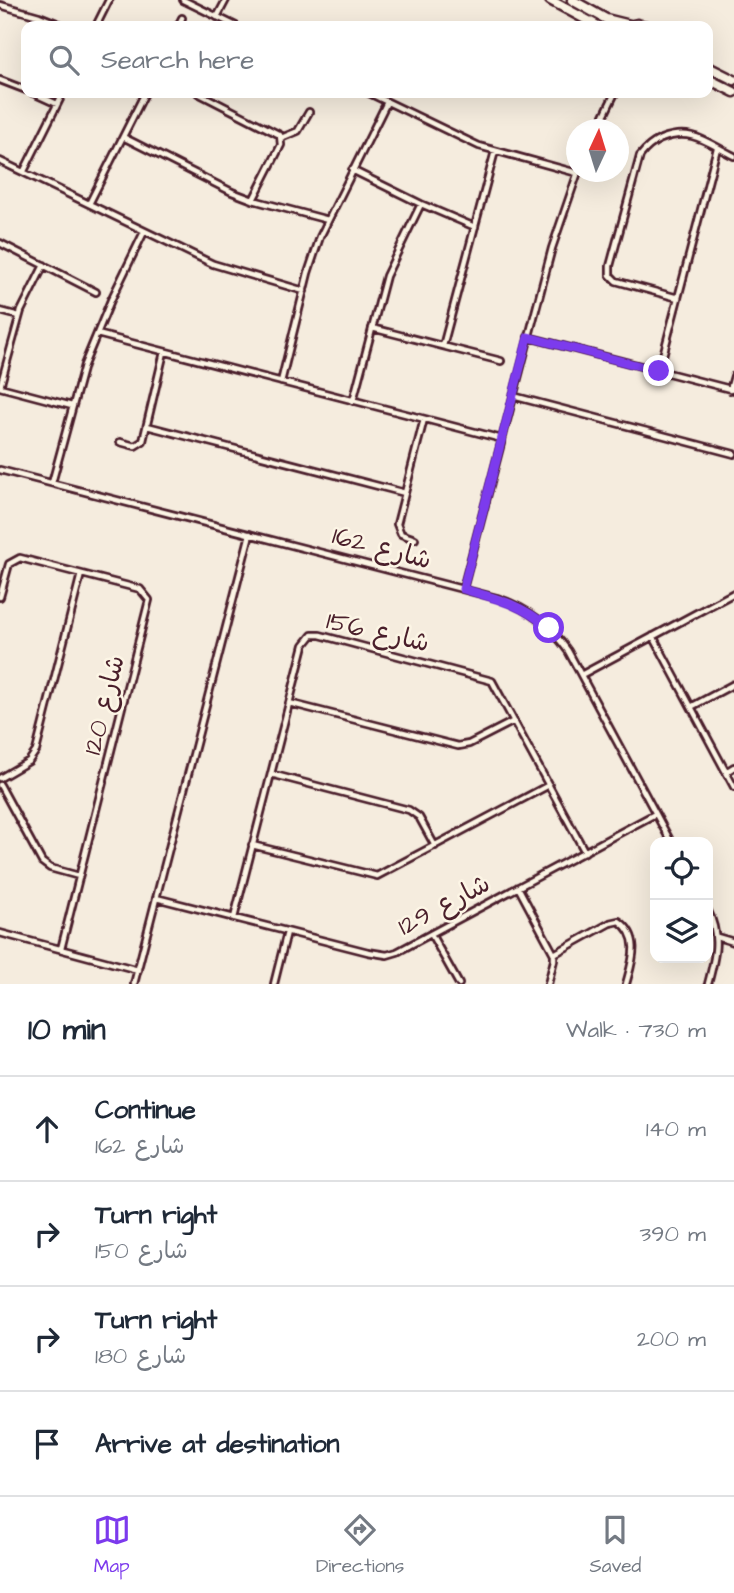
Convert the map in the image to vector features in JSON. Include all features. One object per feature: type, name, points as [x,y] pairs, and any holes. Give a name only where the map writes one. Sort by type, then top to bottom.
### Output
[{"type":"main road","points":[[550,0],[588,21]]},
{"type":"main road","points":[[572,0],[613,21]]},
{"type":"main road","points":[[713,70],[734,80]]},
{"type":"main road","points":[[713,82],[734,92]]},
{"type":"street","points":[[98,21],[109,0]]},
{"type":"street","points":[[183,0],[225,21]]},
{"type":"street","points":[[217,17],[226,0]]},
{"type":"street","points":[[0,5],[52,21]]},
{"type":"street","points":[[0,80],[21,88]]},
{"type":"street","points":[[44,98],[58,104]]},
{"type":"street","points":[[24,172],[61,98]]},
{"type":"street","points":[[89,204],[142,98]]},
{"type":"street","points":[[208,98],[274,131],[281,138]]},
{"type":"street","points":[[379,98],[447,133],[495,151],[566,169]]},
{"type":"street","points":[[602,119],[613,98]]},
{"type":"street","points":[[281,382],[314,255],[328,220],[387,102]]},
{"type":"street","points":[[281,138],[298,131],[309,112]]},
{"type":"street","points":[[678,298],[616,281],[610,275],[610,266],[638,164],[645,149],[659,140],[679,133],[692,135],[734,156]]},
{"type":"street","points":[[123,137],[232,192],[328,220]]},
{"type":"street","points":[[253,200],[280,148],[281,138]]},
{"type":"street","points":[[659,371],[717,148]]},
{"type":"street","points":[[443,346],[495,151]]},
{"type":"street","points":[[0,161],[221,267],[304,291]]},
{"type":"street","points":[[352,170],[475,227]]},
{"type":"street","points":[[463,589],[528,337],[556,234],[574,182]]},
{"type":"street","points":[[353,401],[391,262],[421,204]]},
{"type":"street","points":[[52,483],[85,365],[111,300],[144,232]]},
{"type":"street","points":[[0,243],[96,292]]},
{"type":"street","points":[[44,265],[19,316],[0,387],[72,406]]},
{"type":"street","points":[[0,311],[19,316]]},
{"type":"street","points":[[372,328],[501,361]]},
{"type":"street","points":[[97,334],[502,439]]},
{"type":"street","points":[[528,337],[732,390],[734,376]]},
{"type":"street","points":[[120,442],[135,446],[141,444],[164,352]]},
{"type":"street","points":[[513,396],[734,454]]},
{"type":"street","points":[[415,539],[401,534],[397,528],[424,419]]},
{"type":"street","points":[[147,426],[405,492]]},
{"type":"street","name":"شارع 162","points":[[0,470],[512,603],[538,618],[559,639],[668,837]]},
{"type":"street","points":[[134,984],[250,534]]},
{"type":"street","name":"شارع 120","points":[[0,597],[9,564],[15,559],[24,559],[140,589],[147,595],[149,605],[61,949]]},
{"type":"street","points":[[0,778],[29,761],[36,751],[81,573]]},
{"type":"street","points":[[581,675],[734,593]]},
{"type":"street","name":"شارع 156","points":[[234,918],[305,641],[316,634],[488,678],[495,684],[585,852]]},
{"type":"street","points":[[653,636],[734,787]]},
{"type":"street","points":[[691,707],[734,684]]},
{"type":"street","points":[[289,703],[458,746],[469,744],[514,720]]},
{"type":"street","points":[[726,772],[734,767]]},
{"type":"street","points":[[271,774],[409,810],[419,817],[435,846]]},
{"type":"street","points":[[0,785],[42,862],[50,868],[79,876]]},
{"type":"street","points":[[252,845],[377,876],[549,785]]},
{"type":"street","name":"شارع 129","points":[[156,898],[377,955],[397,952],[656,814]]},
{"type":"street","points":[[518,887],[554,954],[548,984]]},
{"type":"street","points":[[554,954],[610,923],[619,921],[634,947],[626,984]]},
{"type":"street","points":[[709,984],[717,950],[713,925]]},
{"type":"street","points":[[274,984],[287,932]]},
{"type":"street","points":[[0,933],[138,970]]},
{"type":"street","points":[[431,934],[459,984]]},
{"type":"street","points":[[717,937],[734,942]]},
{"type":"route","points":[[549,628],[538,618],[512,603],[463,589],[528,337],[659,371]]}]
